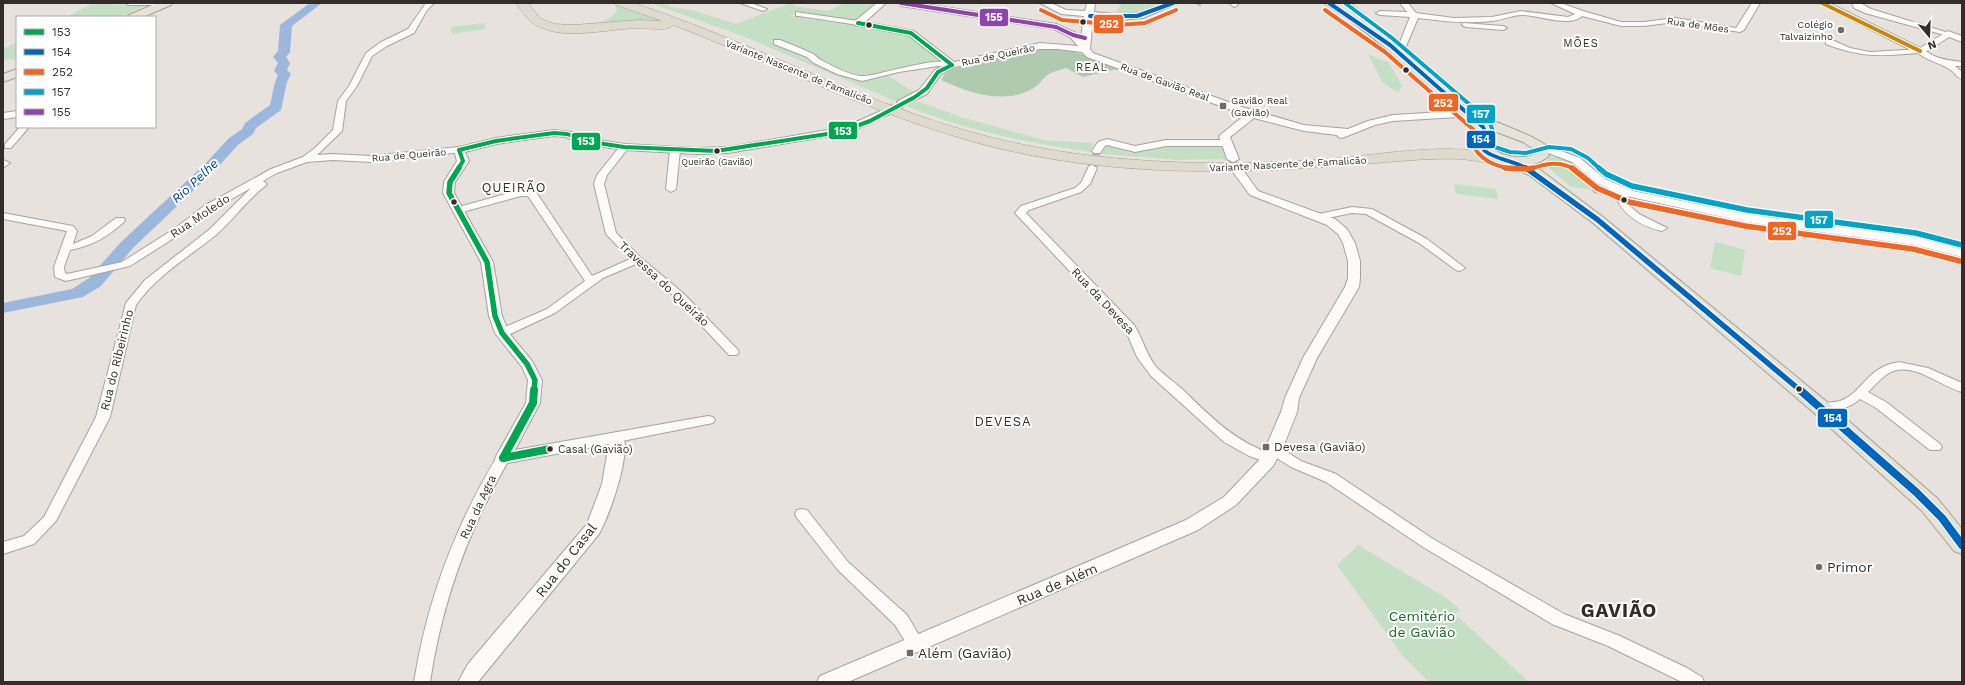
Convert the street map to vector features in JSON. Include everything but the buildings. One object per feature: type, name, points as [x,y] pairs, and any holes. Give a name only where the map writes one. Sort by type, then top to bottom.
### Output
[{"type":"highway","points":[[522,3],[537,22],[553,28],[572,30],[649,24],[669,25],[704,34]]},
{"type":"highway","points":[[530,3],[538,16],[546,22],[567,26],[594,22],[608,16],[613,10],[609,3]]},
{"type":"highway","name":"Variante Nascente de Famalicão","points":[[620,3],[704,34],[831,86],[934,125],[998,143],[1066,157],[1143,166],[1202,168],[1281,166],[1420,156],[1491,157],[1506,159]]},
{"type":"highway","name":"Variante Nascente de Famalicão","points":[[645,4],[889,102],[948,124],[998,138],[1068,152],[1176,162],[1248,162],[1454,148],[1470,146],[1481,139]]},
{"type":"main road","points":[[134,16],[167,3]]},
{"type":"main road","points":[[1329,3],[1357,20],[1460,112],[1473,119],[1484,130],[1480,145],[1488,153],[1506,159],[1534,172],[1598,220],[1820,407],[1930,505],[1962,545]]},
{"type":"main road","points":[[1343,3],[1396,46],[1483,121],[1512,134],[1528,138],[1540,153],[1541,166],[1581,202],[1598,220]]},
{"type":"main road","points":[[3,78],[16,73]]},
{"type":"main road","points":[[1481,139],[1495,133],[1512,134]]},
{"type":"main road","points":[[1506,159],[1527,161],[1540,153]]},
{"type":"street","points":[[129,3],[158,3]]},
{"type":"street","points":[[306,159],[318,150],[337,131],[342,101],[353,86],[369,55],[384,44],[411,31],[430,3]]},
{"type":"street","points":[[744,3],[764,8]]},
{"type":"street","points":[[858,23],[882,3]]},
{"type":"street","points":[[901,3],[1056,27],[1073,35],[1084,45]]},
{"type":"street","points":[[1084,45],[1091,3]]},
{"type":"street","points":[[1050,4],[1064,12],[1090,16],[1137,16],[1149,13],[1173,3]]},
{"type":"street","points":[[1396,46],[1403,44],[1413,22],[1414,15],[1404,3]]},
{"type":"street","points":[[1555,3],[1580,14]]},
{"type":"street","name":"Rua de Mões","points":[[1380,13],[1414,15],[1454,20],[1492,19],[1522,13],[1568,19],[1576,18],[1580,14],[1621,24],[1644,24],[1664,20],[1675,20],[1739,30],[1756,3]]},
{"type":"street","points":[[1822,3],[1920,51],[1929,58],[1955,69],[1962,77]]},
{"type":"street","points":[[1856,3],[1857,6],[1868,11],[1962,39]]},
{"type":"street","points":[[799,14],[912,33],[952,65]]},
{"type":"street","points":[[1454,20],[1474,27],[1502,28]]},
{"type":"street","points":[[1829,42],[1848,50],[1870,54],[1920,51],[1927,49],[1937,39],[1948,34]]},
{"type":"street","points":[[777,42],[810,54],[817,61],[840,72],[862,79],[906,69],[938,64],[952,65]]},
{"type":"street","name":"Rua de Queirão","points":[[902,103],[923,92],[938,72],[952,65],[1040,46],[1084,45]]},
{"type":"street","name":"Rua de Gavião Real","points":[[1084,45],[1090,55],[1172,84],[1251,115],[1315,130],[1326,135],[1350,132],[1393,118],[1460,112]]},
{"type":"street","points":[[1940,62],[1962,64]]},
{"type":"street","name":"Rua de Queirão","points":[[306,159],[332,158],[371,160],[459,150],[496,141],[554,133],[567,134],[585,141],[624,147],[675,150],[728,150],[840,132],[860,125],[885,112]]},
{"type":"street","points":[[3,116],[16,114]]},
{"type":"street","points":[[1233,159],[1224,136],[1251,115]]},
{"type":"street","points":[[8,146],[24,128]]},
{"type":"street","points":[[1097,152],[1102,143],[1107,142],[1135,149],[1166,143],[1226,143]]},
{"type":"street","name":"Travessa do Queirão","points":[[624,147],[602,175],[599,184],[611,234],[637,260],[679,295],[733,352]]},
{"type":"street","name":"Rua da Agra","points":[[422,682],[432,620],[442,591],[485,487],[503,458],[533,403],[536,386],[531,366],[502,333],[493,307],[486,262],[459,210],[449,196],[448,187],[463,161],[459,150]]},
{"type":"street","points":[[671,189],[675,150]]},
{"type":"street","points":[[1540,153],[1570,157],[1583,164],[1600,181],[1623,193]]},
{"type":"street","name":"Rua Moledo","points":[[67,248],[59,267],[59,275],[66,278],[118,267],[182,229],[208,208],[274,171],[306,159]]},
{"type":"street","name":"Rua da Devesa","points":[[1092,168],[1085,184],[1081,188],[1025,208],[1020,213],[1130,328],[1138,341],[1144,360],[1161,378],[1229,440],[1247,451],[1270,457],[1278,464],[1296,464],[1331,478],[1428,542],[1558,619],[1614,641],[1681,673],[1695,682]]},
{"type":"street","name":"Rua do Ribeirinho","points":[[3,548],[29,540],[49,520],[103,417],[130,305],[135,297],[157,274],[186,255],[225,221],[242,201],[274,171]]},
{"type":"street","points":[[1239,172],[1246,184],[1254,193],[1335,224],[1343,232],[1349,243],[1354,268],[1349,292],[1310,358],[1292,398],[1289,412],[1270,457]]},
{"type":"street","points":[[1598,190],[1688,204],[1746,218],[1915,241],[1962,252]]},
{"type":"street","points":[[459,210],[520,193],[527,192],[532,194],[590,281]]},
{"type":"street","points":[[1623,193],[1623,205],[1631,213],[1648,223],[1662,228]]},
{"type":"street","points":[[1318,217],[1352,210],[1368,211],[1423,241],[1460,268]]},
{"type":"street","points":[[3,216],[69,228],[72,231],[67,248]]},
{"type":"street","points":[[67,248],[94,241],[105,234],[120,220]]},
{"type":"street","points":[[502,333],[551,311],[590,281],[637,260]]},
{"type":"street","points":[[1820,407],[1844,404],[1859,394],[1881,373],[1898,366],[1910,367],[1931,374],[1962,388]]},
{"type":"street","points":[[1859,394],[1881,405],[1935,447]]},
{"type":"street","points":[[503,458],[708,420]]},
{"type":"street","name":"Rua do Casal","points":[[468,682],[475,670],[593,529],[603,505],[618,448],[617,437]]},
{"type":"street","name":"Rua de Além","points":[[827,682],[1206,518],[1230,501],[1270,457]]},
{"type":"street","points":[[802,514],[843,566],[901,620],[916,644]]},
{"type":"green space","points":[[93,3],[143,6],[123,16],[68,16]]},
{"type":"green space","points":[[650,3],[672,3],[667,6],[695,11],[736,24],[791,3],[796,6],[828,11],[844,3],[875,3],[855,21],[799,12],[790,16],[908,34],[936,59],[935,62],[929,64],[882,72],[914,92],[895,101],[743,36]]},
{"type":"green space","points":[[1122,3],[1163,3],[1133,14],[1095,13],[1095,11],[1116,12]]},
{"type":"green space","points":[[615,5],[672,25],[589,26],[611,17],[617,11]]},
{"type":"green space","points":[[484,23],[485,29],[452,34],[451,27]]},
{"type":"green space","points":[[16,42],[16,60],[3,59],[3,49]]},
{"type":"green space","points":[[1046,48],[1056,48],[1075,52],[1122,68],[1083,77],[1066,68],[1048,75],[1037,86],[1024,93],[1000,97],[976,93],[941,80],[944,75],[953,69]]},
{"type":"green space","points":[[1368,54],[1389,63],[1402,86],[1398,93],[1382,82]]},
{"type":"green space","points":[[917,101],[964,118],[1044,140],[1093,143],[1091,152],[997,135],[951,122],[906,106]]},
{"type":"green space","points":[[1105,145],[1113,145],[1131,153],[1163,146],[1222,145],[1227,159],[1178,160],[1101,154]]},
{"type":"green space","points":[[1549,157],[1566,160],[1606,189],[1592,186],[1593,190],[1571,187],[1545,165]]},
{"type":"green space","points":[[1454,184],[1496,189],[1498,199],[1456,194]]},
{"type":"green space","points":[[1715,242],[1745,250],[1741,276],[1710,268]]},
{"type":"green space","name":"Cemitério de Gavião","points":[[1358,545],[1448,599],[1460,610],[1455,614],[1529,682],[1429,682],[1402,655],[1337,565]]},
{"type":"waterway","name":"Rio Pelhe","points":[[3,308],[77,293],[95,282],[127,245],[211,166],[233,142],[248,131],[250,126],[276,107],[281,82],[285,74],[280,71],[284,63],[279,57],[284,52],[286,25],[317,3]]},
{"type":"waterway","points":[[1196,3],[1200,5]]},
{"type":"tunnel","points":[[885,112],[902,103]]},
{"type":"tunnel","points":[[1092,168],[1097,151]]},
{"type":"transit line","name":"155","points":[[901,3],[1056,27],[1073,35],[1085,38]]},
{"type":"transit line","name":"154","points":[[1090,16],[1137,16],[1173,3]]},
{"type":"transit line","name":"154","points":[[1329,3],[1350,16],[1390,45],[1483,127],[1485,132],[1480,141],[1483,149],[1488,153],[1518,163],[1534,172],[1598,220],[1820,407],[1916,492],[1942,518],[1962,545]]},
{"type":"transit line","name":"157","points":[[1345,3],[1358,11],[1392,38],[1489,121],[1493,131],[1489,142],[1492,146],[1510,152],[1526,153],[1549,147],[1571,149],[1588,158],[1606,174],[1632,186],[1747,210],[1916,233],[1962,245]]},
{"type":"transit line","points":[[1822,3],[1920,51]]},
{"type":"transit line","name":"252","points":[[1041,10],[1062,20],[1119,25],[1145,23],[1176,10]]},
{"type":"transit line","name":"252","points":[[1325,10],[1346,23],[1385,52],[1476,132],[1472,143],[1476,153],[1483,159],[1506,168],[1528,169],[1549,163],[1567,165],[1578,171],[1597,188],[1629,202],[1745,226],[1913,249],[1960,261]]},
{"type":"transit line","name":"153","points":[[858,23],[911,33],[952,65]]},
{"type":"transit line","name":"153","points":[[459,150],[496,141],[554,133],[567,134],[585,141],[624,147],[716,151],[840,132],[870,121],[915,97],[927,88],[938,72],[952,65]]},
{"type":"transit line","name":"153","points":[[459,150],[463,161],[450,182],[449,193],[487,262],[495,316],[502,333],[527,364],[535,380],[533,403],[503,458]]},
{"type":"transit line","name":"153","points":[[503,458],[550,449]]},
{"type":"place","name":"Colégio Talvaizinho","points":[[1841,30]]},
{"type":"place","name":"Gavião Real (Gavião)","points":[[1223,106]]},
{"type":"place","name":"Queirão (Gavião)","points":[[717,151]]},
{"type":"place","name":"Devesa (Gavião)","points":[[1266,447]]},
{"type":"place","name":"Casal (Gavião)","points":[[550,449]]},
{"type":"place","name":"Primor","points":[[1819,567]]},
{"type":"place","name":"Além (Gavião)","points":[[910,653]]},
{"type":"district","name":"MÕES","points":[[1581,43]]},
{"type":"district","name":"REAL","points":[[1092,67]]},
{"type":"district","name":"QUEIRÃO","points":[[514,187]]},
{"type":"district","name":"DEVESA","points":[[1003,421]]},
{"type":"district","name":"GAVIÃO","points":[[1619,610]]}]
